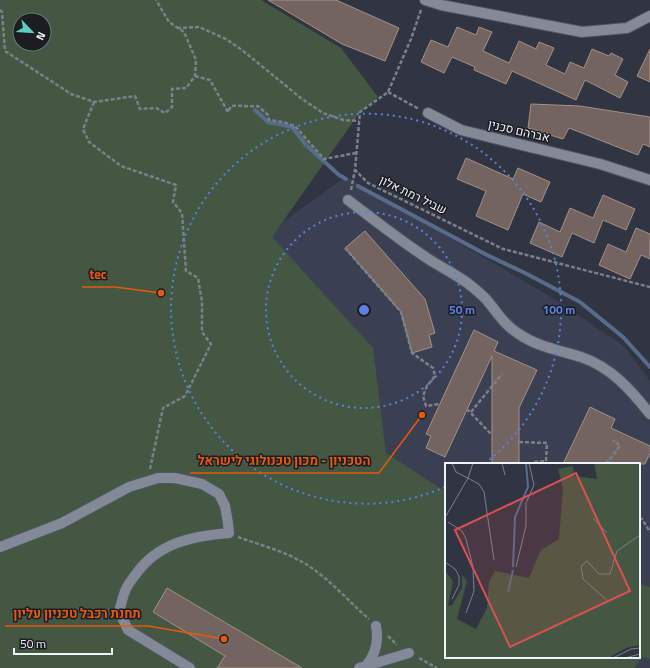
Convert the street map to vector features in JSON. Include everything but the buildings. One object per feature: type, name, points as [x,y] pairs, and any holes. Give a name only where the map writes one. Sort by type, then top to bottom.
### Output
[{"type":"street","points":[[425,0],[441,5],[582,32],[627,28],[650,16]]},
{"type":"street","name":"אברהם סכנין","points":[[428,113],[461,130],[600,164],[650,180]]},
{"type":"street","points":[[348,200],[406,245],[469,284],[486,299],[502,320],[527,340],[603,367],[618,378],[650,414]]},
{"type":"street","points":[[0,547],[62,523],[129,487],[154,478],[175,478],[202,484],[219,494],[225,506],[229,533],[184,540],[166,547],[144,563],[127,587],[119,611],[128,630],[190,668]]},
{"type":"street","points":[[362,667],[375,652],[378,634],[376,626]]},
{"type":"street","points":[[362,667],[409,652]]},
{"type":"path","points":[[0,10],[2,12],[5,51],[71,94],[94,102],[135,96],[140,109],[156,108],[165,113],[172,107],[172,89],[186,88],[195,76],[196,60],[184,32],[169,22],[156,0]]},
{"type":"path","points":[[348,200],[355,170],[360,112],[388,92],[411,40],[425,0]]},
{"type":"path","points":[[177,28],[199,27],[226,39],[242,50],[302,99],[323,113],[343,120],[359,121]]},
{"type":"path","points":[[195,76],[210,80],[228,112],[231,106],[258,106],[268,115],[268,120],[295,126],[324,159],[356,153]]},
{"type":"path","points":[[388,92],[428,113]]},
{"type":"path","points":[[94,102],[83,129],[89,142],[121,166],[176,185],[173,202],[182,213],[186,271],[198,278],[202,302],[202,332],[211,344],[185,396],[163,408],[147,481]]},
{"type":"path","name":"שביל רמת אלון","points":[[355,170],[368,183],[503,249],[650,286]]},
{"type":"path","points":[[345,248],[401,312],[412,353],[433,368],[435,376],[427,386],[423,396],[426,406],[440,404]]},
{"type":"path","points":[[471,412],[502,374]]},
{"type":"path","points":[[467,409],[492,435]]},
{"type":"path","points":[[607,463],[620,446],[613,440]]},
{"type":"path","points":[[519,442],[547,443],[546,461],[534,463]]},
{"type":"path","points":[[640,519],[642,519],[650,532]]},
{"type":"path","points":[[229,533],[289,555],[305,564],[326,579],[400,647],[437,668]]},
{"type":"shaded area","points":[[346,177],[548,295],[624,346],[650,381],[650,668],[104,668],[0,525],[247,247]]},
{"type":"green space","points":[[0,0],[261,0],[341,48],[378,97],[360,112],[272,237],[373,348],[386,453],[445,491],[445,658],[640,658],[640,584],[650,587],[650,659],[642,657],[634,668],[0,668]]},
{"type":"waterway","points":[[255,110],[268,122],[292,127],[306,145],[339,175],[346,179]]},
{"type":"waterway","points":[[358,186],[487,255],[580,302],[623,337],[650,367]]},
{"type":"place","name":"tec","points":[[161,293]]},
{"type":"place","name":"הטכניון - מכון טכנולוגי לישראל","points":[[422,415]]},
{"type":"place","name":"תחנת רכבל טכניון עליון","points":[[224,639]]}]
